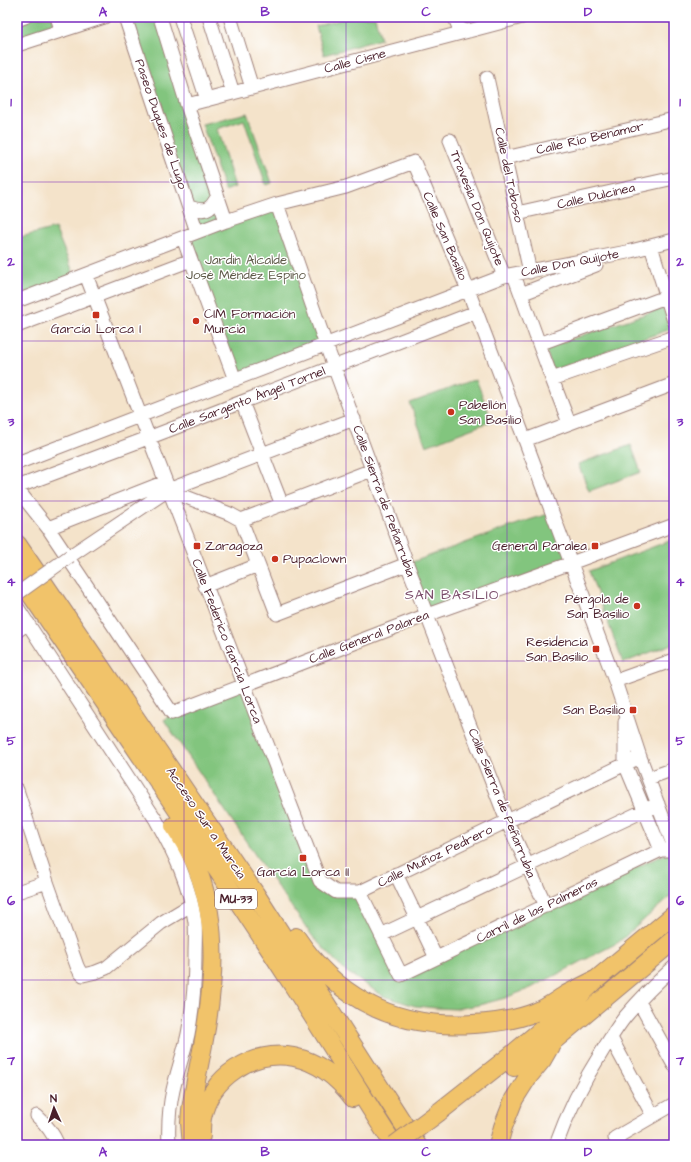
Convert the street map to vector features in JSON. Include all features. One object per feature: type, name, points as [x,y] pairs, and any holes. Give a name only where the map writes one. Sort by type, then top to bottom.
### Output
[{"type":"highway","name":"Acceso Sur a Murcia","points":[[17,544],[256,895],[417,1145]]},
{"type":"highway","name":"Acceso Sur a Murcia","points":[[17,574],[74,656],[240,904],[290,980],[376,1118],[395,1145]]},
{"type":"highway","points":[[74,656],[192,856],[206,897],[210,915],[213,970],[207,1022],[191,1110],[190,1123],[192,1145]]},
{"type":"highway","points":[[256,895],[281,916],[318,966],[327,976],[342,988],[373,1007],[393,1015],[418,1022],[456,1025],[482,1023],[519,1017],[537,1012],[597,979]]},
{"type":"highway","points":[[413,1145],[442,1116],[558,1016],[597,979],[674,915]]},
{"type":"highway","points":[[395,1145],[442,1116],[520,1062],[552,1042],[674,940]]},
{"type":"highway","points":[[498,1145],[514,1099],[528,1077],[542,1060],[552,1042]]},
{"type":"highway","points":[[202,1145],[202,1117],[210,1096],[221,1081],[234,1070],[243,1064],[266,1056],[294,1057],[315,1064],[330,1073],[348,1092],[361,1109],[376,1118]]},
{"type":"street","points":[[17,20],[25,17]]},
{"type":"street","points":[[57,17],[62,31]]},
{"type":"street","points":[[17,45],[104,17]]},
{"type":"street","name":"Paseo Duques de Lugo","points":[[125,17],[197,232]]},
{"type":"street","points":[[160,17],[187,105],[226,221]]},
{"type":"street","points":[[180,17],[207,100]]},
{"type":"street","points":[[209,17],[233,93]]},
{"type":"street","points":[[230,17],[252,88]]},
{"type":"street","points":[[455,17],[459,28],[463,30],[473,30],[483,24],[484,17]]},
{"type":"street","name":"Calle Cisne","points":[[187,105],[522,17]]},
{"type":"street","name":"Calle del Toboso","points":[[487,78],[530,272]]},
{"type":"street","name":"Calle Río Benamor","points":[[505,158],[674,118]]},
{"type":"street","name":"Travesía Don Quijote","points":[[450,140],[509,275],[521,294],[569,423]]},
{"type":"street","name":"Calle San Basilio","points":[[277,204],[346,187],[414,162],[468,290],[525,440],[615,681],[640,757],[674,847]]},
{"type":"street","name":"Calle Dulcinea","points":[[517,213],[674,178]]},
{"type":"street","points":[[189,207],[198,210],[206,209],[213,205],[218,197]]},
{"type":"street","points":[[17,301],[226,221],[277,204]]},
{"type":"street","name":"Calle Sierra de Peñarrubia","points":[[277,204],[326,345],[407,564],[507,821],[546,906]]},
{"type":"street","points":[[183,238],[235,380]]},
{"type":"street","name":"Calle Don Quijote","points":[[468,290],[509,275],[627,252],[674,240]]},
{"type":"street","points":[[651,246],[674,321]]},
{"type":"street","points":[[521,294],[627,252]]},
{"type":"street","points":[[17,326],[191,260]]},
{"type":"street","name":"Calle Federico García Lorca","points":[[86,275],[320,881],[336,892],[360,892]]},
{"type":"street","name":"Calle Sargento Ángel Tornel","points":[[17,463],[468,290]]},
{"type":"street","points":[[539,344],[666,297]]},
{"type":"street","name":"Calle Sargento Ángel Tornel","points":[[17,488],[476,312]]},
{"type":"street","points":[[552,379],[674,337]]},
{"type":"street","points":[[525,440],[674,384]]},
{"type":"street","points":[[242,402],[282,505]]},
{"type":"street","points":[[17,488],[48,528],[263,454],[354,419]]},
{"type":"street","points":[[241,520],[372,470]]},
{"type":"street","points":[[167,486],[241,520],[277,614],[407,564]]},
{"type":"street","points":[[17,594],[167,486]]},
{"type":"street","name":"Calle General Palarea","points":[[48,528],[172,713],[427,615],[571,564],[674,525]]},
{"type":"street","points":[[205,586],[258,565]]},
{"type":"street","points":[[17,607],[156,820],[177,860],[185,880],[195,922],[193,1002],[188,1035],[173,1092],[169,1116],[169,1145]]},
{"type":"street","points":[[17,631],[28,623]]},
{"type":"street","points":[[615,681],[674,660]]},
{"type":"street","points":[[625,710],[625,764],[661,850]]},
{"type":"street","name":"Calle Muñoz Pedrero","points":[[360,892],[640,757]]},
{"type":"street","points":[[649,778],[674,769]]},
{"type":"street","points":[[17,790],[47,882],[77,966],[83,974],[96,972],[106,968],[161,923],[191,905]]},
{"type":"street","points":[[360,892],[381,935],[658,804]]},
{"type":"street","name":"Carril de las Palmeras","points":[[381,935],[401,975],[661,850],[674,850]]},
{"type":"street","points":[[396,874],[436,958]]},
{"type":"street","points":[[17,892],[47,882]]},
{"type":"street","points":[[556,1145],[588,1073],[611,1038],[639,1002],[674,966]]},
{"type":"street","points":[[639,1002],[672,1056]]},
{"type":"street","points":[[611,1038],[653,1116]]},
{"type":"street","points":[[619,1145],[615,1138],[674,1104]]},
{"type":"street","points":[[37,1116],[46,1124],[58,1145]]},
{"type":"green space","points":[[34,17],[53,17],[54,27],[17,41],[17,23]]},
{"type":"green space","name":"Jardín Alcalde José Méndez Espino","points":[[125,17],[160,17],[226,221],[277,204],[326,345],[235,380],[183,238],[197,232]]},
{"type":"green space","points":[[352,17],[375,17],[381,39],[324,55],[316,26]]},
{"type":"green space","points":[[247,113],[272,183],[266,185],[244,120],[217,129],[235,187],[225,191],[202,124]]},
{"type":"green space","points":[[55,228],[76,279],[17,301],[17,238]]},
{"type":"green space","points":[[663,308],[671,329],[553,370],[545,348]]},
{"type":"green space","name":"Pabellón San Basilio","points":[[476,379],[492,421],[426,446],[410,403]]},
{"type":"green space","points":[[631,445],[641,472],[589,491],[578,464]]},
{"type":"green space","points":[[552,513],[571,563],[427,615],[407,564]]},
{"type":"green space","points":[[674,539],[674,643],[623,663],[589,571]]},
{"type":"green space","points":[[245,685],[320,881],[360,892],[401,975],[674,850],[674,893],[619,942],[531,988],[505,998],[479,1005],[455,1009],[415,1006],[383,996],[344,970],[313,937],[266,871],[164,720],[172,713]]},
{"type":"place","name":"García Lorca I","points":[[96,315]]},
{"type":"place","name":"CIM Formación Murcia","points":[[196,321]]},
{"type":"place","name":"Pabellón San Basilio","points":[[451,412]]},
{"type":"place","name":"Zaragoza","points":[[197,546]]},
{"type":"place","name":"General Paralea","points":[[595,546]]},
{"type":"place","name":"Pupaclown","points":[[275,559]]},
{"type":"place","name":"Pérgola de San Basilio","points":[[637,606]]},
{"type":"place","name":"Residencia San Basilio","points":[[596,649]]},
{"type":"place","name":"San Basilio","points":[[633,710]]},
{"type":"place","name":"García Lorca II","points":[[303,858]]},
{"type":"district","name":"SAN BASILIO","points":[[452,595]]}]
